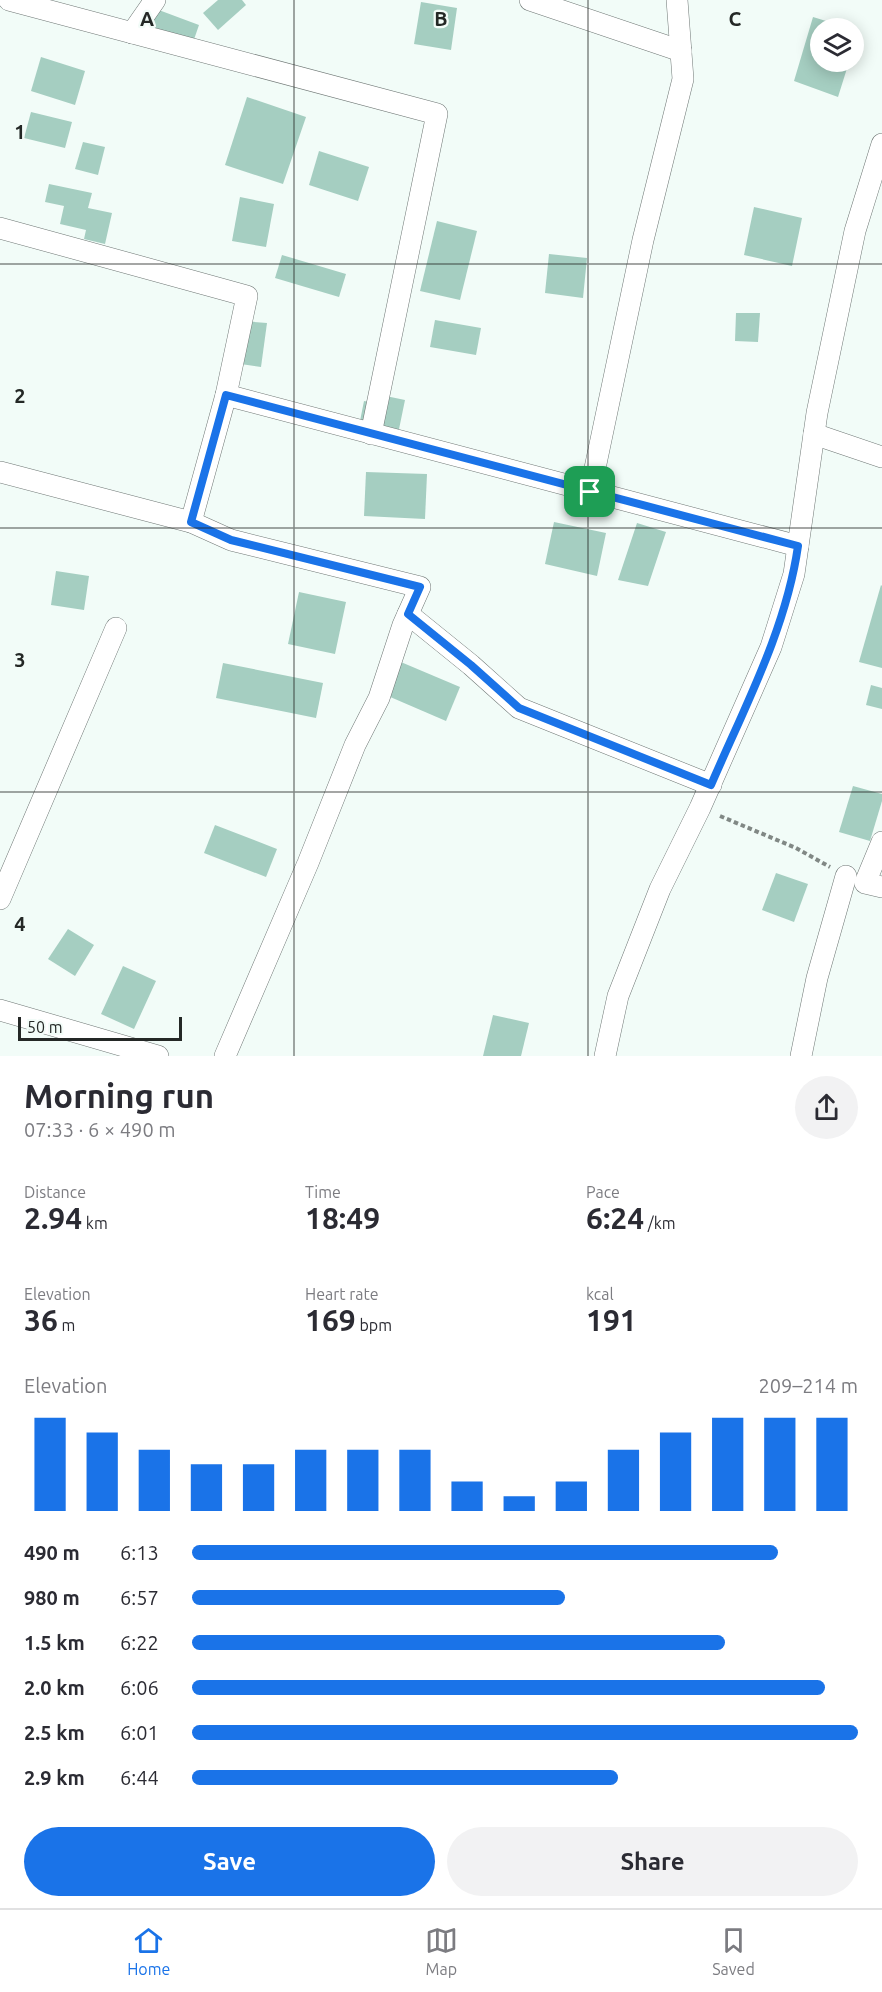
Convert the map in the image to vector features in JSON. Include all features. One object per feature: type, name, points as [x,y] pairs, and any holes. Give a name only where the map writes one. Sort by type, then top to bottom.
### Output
[{"type":"street","points":[[9,0],[437,114],[371,434]]},
{"type":"street","points":[[132,33],[155,0]]},
{"type":"street","points":[[530,0],[681,51]]},
{"type":"street","points":[[590,492],[643,240],[683,79],[677,0]]},
{"type":"street","points":[[605,1056],[618,996],[660,888],[711,785],[771,647],[794,574],[814,434],[855,231],[882,144]]},
{"type":"street","points":[[0,228],[247,296],[226,395],[191,522]]},
{"type":"street","points":[[226,395],[798,546]]},
{"type":"street","points":[[814,434],[882,458]]},
{"type":"street","points":[[0,472],[191,522],[231,540],[420,587],[408,614],[379,698],[354,745],[308,864],[225,1056]]},
{"type":"street","points":[[408,614],[519,708],[711,785]]},
{"type":"street","points":[[0,899],[116,628]]},
{"type":"street","points":[[882,842],[865,883],[882,887]]},
{"type":"street","points":[[801,1056],[817,978],[846,876]]},
{"type":"street","points":[[0,1010],[158,1056]]},
{"type":"path","points":[[700,808],[796,848],[846,876]]},
{"type":"building","points":[[218,0],[242,0],[246,5],[218,30],[203,13]]},
{"type":"building","points":[[421,2],[457,8],[451,50],[414,44]]},
{"type":"building","points":[[148,6],[199,25],[190,51],[138,33]]},
{"type":"building","points":[[810,27],[810,72],[846,72],[838,97],[794,81]]},
{"type":"building","points":[[41,57],[85,71],[75,105],[31,91]]},
{"type":"building","points":[[247,97],[306,117],[283,184],[225,165]]},
{"type":"building","points":[[31,112],[72,122],[65,148],[24,138]]},
{"type":"building","points":[[83,142],[105,147],[98,175],[75,169]]},
{"type":"building","points":[[319,151],[369,167],[358,201],[309,185]]},
{"type":"building","points":[[49,184],[92,193],[88,208],[112,213],[105,244],[84,239],[86,230],[60,224],[64,206],[45,202]]},
{"type":"building","points":[[240,197],[274,204],[266,247],[232,241]]},
{"type":"building","points":[[754,207],[802,218],[792,266],[744,255]]},
{"type":"building","points":[[437,221],[477,231],[460,300],[420,291]]},
{"type":"building","points":[[549,254],[587,258],[583,298],[545,293]]},
{"type":"building","points":[[282,255],[346,274],[339,297],[275,278]]},
{"type":"building","points":[[736,313],[760,313],[758,342],[735,341]]},
{"type":"building","points":[[232,320],[267,323],[261,367],[227,362]]},
{"type":"building","points":[[435,320],[481,328],[476,355],[430,347]]},
{"type":"building","points":[[381,395],[405,400],[398,434],[359,426],[364,401],[379,404]]},
{"type":"building","points":[[366,472],[427,474],[425,519],[364,516]]},
{"type":"building","points":[[554,522],[606,533],[597,576],[545,564]]},
{"type":"building","points":[[637,523],[666,532],[648,586],[618,580]]},
{"type":"building","points":[[56,571],[89,576],[84,610],[51,605]]},
{"type":"building","points":[[882,586],[882,668],[859,662]]},
{"type":"building","points":[[299,592],[346,602],[335,654],[288,644]]},
{"type":"building","points":[[389,657],[460,687],[446,721],[374,690]]},
{"type":"building","points":[[223,663],[323,683],[316,718],[216,698]]},
{"type":"building","points":[[871,685],[882,688],[882,709],[866,705]]},
{"type":"building","points":[[853,786],[882,794],[870,841],[839,832]]},
{"type":"building","points":[[215,825],[277,849],[266,877],[204,853]]},
{"type":"building","points":[[776,873],[808,884],[794,922],[762,910]]},
{"type":"building","points":[[68,929],[94,945],[75,976],[48,959]]},
{"type":"building","points":[[123,966],[156,981],[134,1029],[101,1014]]},
{"type":"building","points":[[493,1015],[529,1023],[521,1056],[483,1056]]},
{"type":"route","points":[[226,395],[590,492],[798,546],[794,574],[771,647],[711,785],[519,708],[408,614],[420,587],[231,540],[191,522],[226,395]]}]
